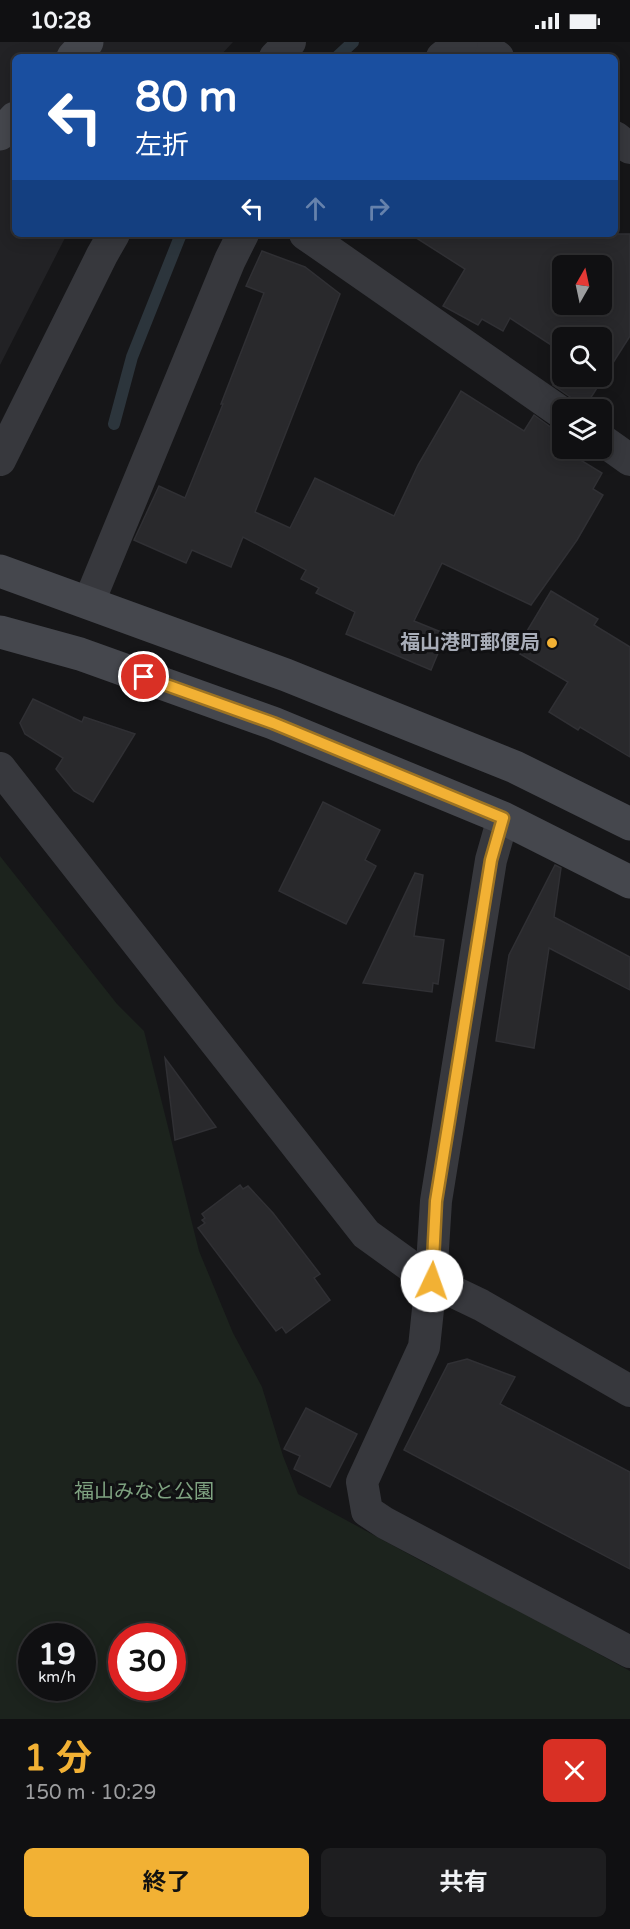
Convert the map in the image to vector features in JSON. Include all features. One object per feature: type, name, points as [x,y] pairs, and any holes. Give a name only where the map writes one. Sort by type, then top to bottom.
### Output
[{"type":"street","points":[[76,54],[87,42]]},
{"type":"street","points":[[278,54],[290,42]]},
{"type":"street","points":[[446,54],[462,42]]},
{"type":"street","points":[[476,42],[494,54]]},
{"type":"street","points":[[0,134],[12,121]]},
{"type":"street","points":[[0,460],[112,237]]},
{"type":"street","points":[[88,602],[242,237]]},
{"type":"street","points":[[309,237],[552,406]]},
{"type":"street","points":[[612,447],[630,460]]},
{"type":"street","points":[[0,571],[286,675],[514,767],[630,824]]},
{"type":"street","points":[[0,632],[80,654],[273,723],[503,818],[630,882]]},
{"type":"street","points":[[0,768],[366,1234],[432,1281],[481,1305],[630,1391]]},
{"type":"street","points":[[503,818],[491,860],[437,1189],[432,1281],[424,1347],[362,1482],[367,1511],[385,1523],[630,1652]]},
{"type":"shaded area","points":[[0,42],[233,42],[222,54],[12,54],[12,237],[65,237],[0,365]]},
{"type":"green space","name":"福山みなと公園","points":[[0,856],[117,1004],[144,1031],[199,1251],[233,1333],[262,1387],[283,1456],[298,1494],[630,1671],[630,1719],[0,1719]]},
{"type":"building","points":[[618,234],[630,234],[630,336],[612,364],[612,327],[552,327],[552,345],[510,318],[503,331],[482,319],[478,325],[443,306],[465,269],[415,237],[618,237]]},
{"type":"building","points":[[262,251],[305,267],[340,294],[255,512],[290,528],[315,478],[394,516],[418,465],[461,391],[524,431],[534,415],[552,428],[552,459],[579,459],[602,473],[593,489],[603,495],[577,540],[531,605],[442,563],[414,621],[446,634],[431,670],[346,634],[355,612],[316,593],[319,588],[301,579],[306,570],[243,537],[231,567],[192,550],[186,563],[134,540],[159,486],[185,498],[264,293],[246,286]]},
{"type":"building","points":[[556,387],[598,387],[590,399],[573,399]]},
{"type":"building","points":[[551,591],[598,619],[594,625],[630,647],[630,757],[580,727],[578,730],[549,712],[568,682],[515,651]]},
{"type":"building","points":[[33,699],[82,722],[84,717],[135,734],[93,802],[74,791],[56,769],[63,758],[25,734],[20,723]]},
{"type":"building","points":[[323,802],[380,830],[365,860],[376,866],[346,924],[279,891]]},
{"type":"building","points":[[555,865],[561,868],[554,917],[630,957],[630,990],[549,948],[534,1048],[496,1041],[509,955]]},
{"type":"building","points":[[415,873],[423,875],[414,936],[444,940],[438,984],[433,983],[432,992],[363,983]]},
{"type":"building","points":[[165,1058],[216,1127],[175,1140]]},
{"type":"building","points":[[240,1185],[243,1189],[248,1186],[273,1213],[320,1274],[314,1278],[330,1300],[286,1333],[282,1327],[276,1331],[198,1228],[205,1223],[202,1220],[205,1218],[202,1214]]},
{"type":"building","points":[[467,1359],[515,1377],[500,1404],[630,1472],[630,1569],[404,1450],[448,1364]]},
{"type":"building","points":[[306,1408],[357,1434],[330,1487],[294,1469],[300,1456],[284,1449]]},
{"type":"waterway","points":[[340,54],[353,42]]},
{"type":"waterway","points":[[114,424],[132,357],[180,237]]},
{"type":"place","name":"福山港町郵便局","points":[[552,643]]},
{"type":"route","points":[[144,677],[273,723],[503,818],[491,860],[436,1201],[432,1281]]}]
